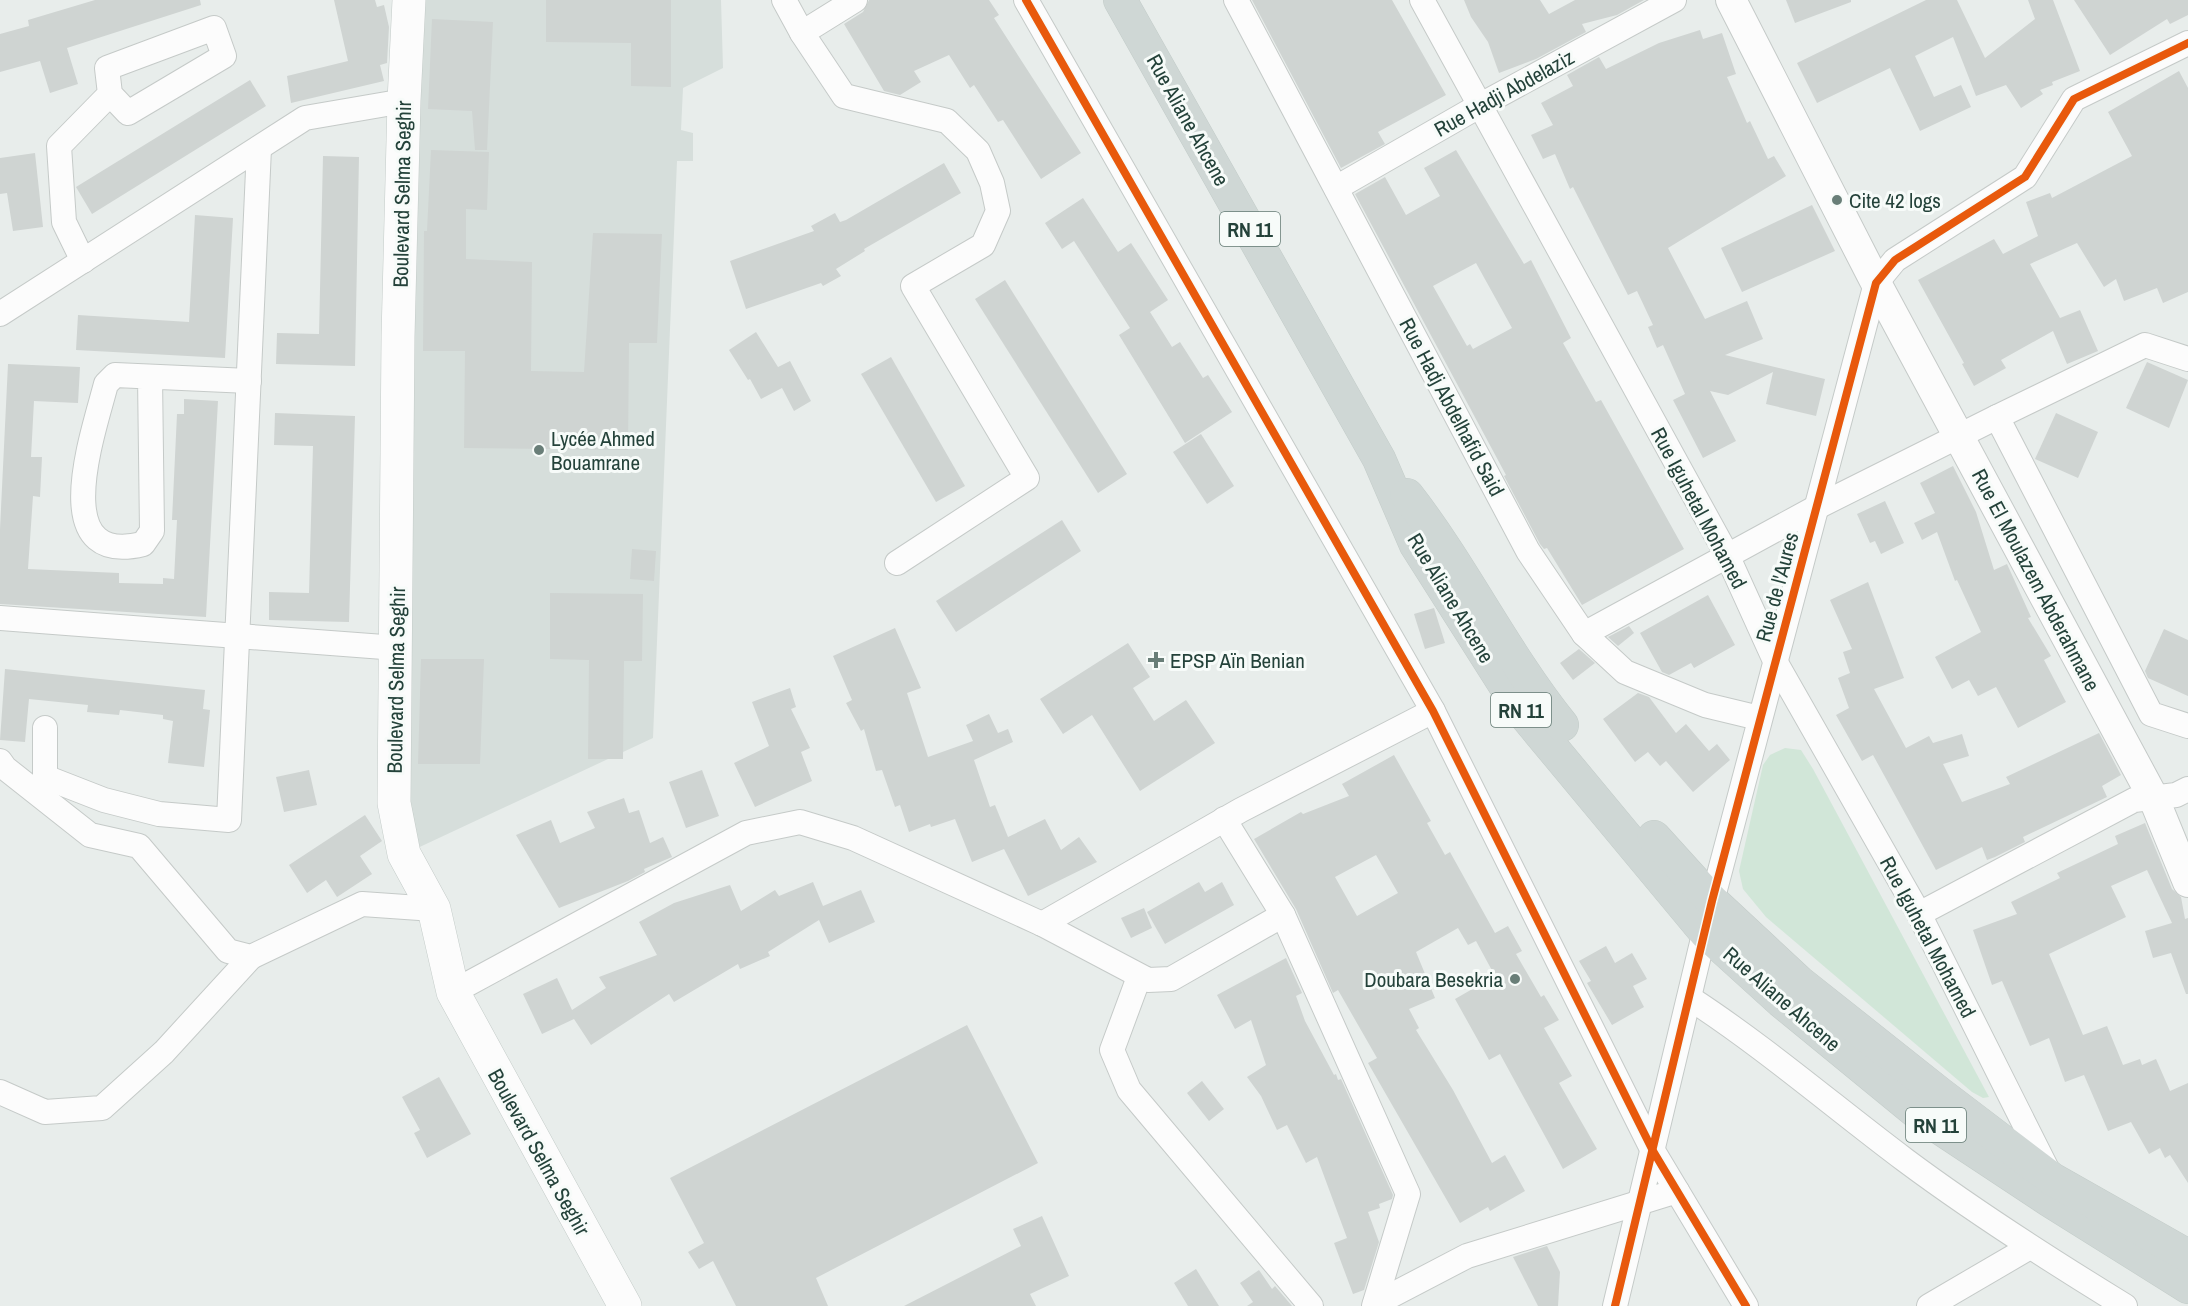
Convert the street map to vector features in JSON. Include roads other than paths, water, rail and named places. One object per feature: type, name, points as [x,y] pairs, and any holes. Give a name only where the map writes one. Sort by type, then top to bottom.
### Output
[{"type":"main road","name":"Boulevard Selma Seghir","points":[[409,0],[398,337],[394,803],[404,854],[434,909],[453,992],[625,1306]]},
{"type":"main road","name":"Rue Aliane Ahcene","points":[[1120,0],[1379,459],[1416,545],[1520,709],[1706,933],[1781,1001],[1919,1114],[2049,1200],[2188,1287]]},
{"type":"main road","name":"Rue Aliane Ahcene","points":[[1379,459],[1438,534],[1540,697],[1656,840],[1712,901],[1799,982],[2052,1179],[2188,1256]]},
{"type":"street","points":[[784,0],[802,33],[844,96],[947,121],[978,151],[992,183],[996,201],[998,211],[983,245],[913,286],[1027,478],[897,562]]},
{"type":"street","points":[[802,33],[855,0]]},
{"type":"street","points":[[1026,0],[1433,711],[1653,1151],[1746,1306]]},
{"type":"street","name":"Rue Hadj Abdelhafid Said","points":[[1236,0],[1528,550],[1584,634],[1625,672],[1705,705],[1760,718]]},
{"type":"street","name":"Rue Iguhetal Mohamed","points":[[1422,0],[1727,555],[1776,663],[1919,914],[2052,1179]]},
{"type":"street","name":"Rue Hadji Abdelaziz","points":[[1336,188],[1479,106],[1674,0]]},
{"type":"street","name":"Rue El Moulazem Abderahmane","points":[[1731,0],[1876,283],[2154,799],[2188,882]]},
{"type":"street","points":[[214,28],[224,56],[128,113],[110,94],[106,68],[214,28]]},
{"type":"street","points":[[1876,283],[1895,260],[2025,177],[2074,99],[2188,42]]},
{"type":"street","points":[[83,261],[64,222],[59,146],[110,94]]},
{"type":"street","points":[[1,308],[83,261],[305,118],[404,101]]},
{"type":"street","points":[[45,728],[45,777],[104,800],[159,814],[229,820],[259,148]]},
{"type":"street","name":"Rue de l'Aures","points":[[1615,1306],[1712,901],[1876,283]]},
{"type":"street","points":[[1584,634],[1818,507],[2145,345],[2188,359]]},
{"type":"street","points":[[150,376],[152,531],[143,544],[131,547],[102,543],[91,534],[84,510],[82,478],[106,384],[116,375],[150,376],[249,381]]},
{"type":"street","points":[[1997,417],[2151,714],[2188,726]]},
{"type":"street","points":[[0,618],[397,648]]},
{"type":"street","points":[[1042,924],[1224,819],[1433,711]]},
{"type":"street","points":[[0,761],[5,768],[90,835],[140,846],[228,951],[252,957]]},
{"type":"street","points":[[1919,914],[2134,800],[2176,795],[2188,789]]},
{"type":"street","points":[[1224,819],[1282,915],[1408,1194],[1375,1305]]},
{"type":"street","points":[[453,992],[746,832],[800,822],[853,838],[1042,924],[1139,976],[1158,981],[1171,979],[1282,915]]},
{"type":"street","points":[[0,1092],[45,1112],[102,1108],[164,1052],[252,957],[362,904],[434,909]]},
{"type":"street","points":[[1139,976],[1112,1050],[1129,1090],[1311,1306]]},
{"type":"street","points":[[1690,999],[1744,1034],[1906,1160],[2030,1247],[2125,1306]]},
{"type":"street","points":[[1375,1305],[1467,1256],[1677,1191]]},
{"type":"street","points":[[1929,1306],[2030,1247]]},
{"type":"place","name":"Cite 42 logs","points":[[1837,200]]},
{"type":"place","name":"Lycée Ahmed Bouamrane","points":[[539,450]]},
{"type":"place","name":"EPSP Aïn Benian","points":[[1156,660]]},
{"type":"place","name":"Doubara Besekria","points":[[1515,979]]}]
